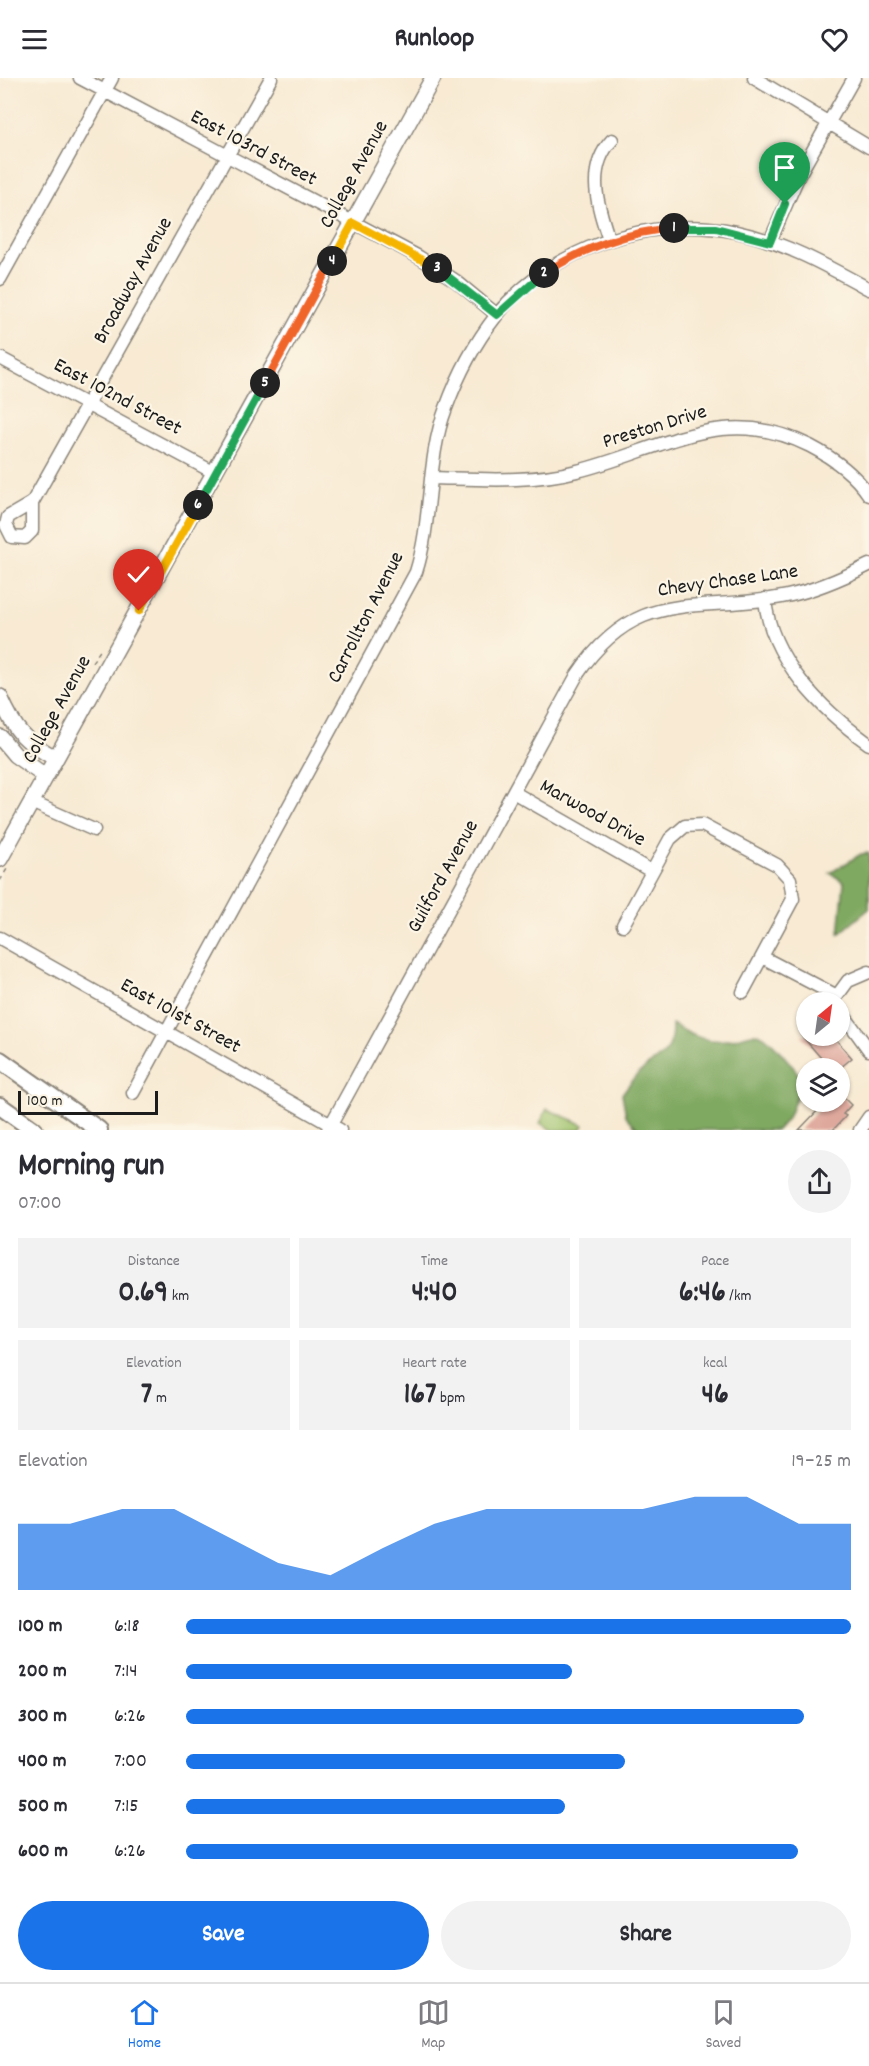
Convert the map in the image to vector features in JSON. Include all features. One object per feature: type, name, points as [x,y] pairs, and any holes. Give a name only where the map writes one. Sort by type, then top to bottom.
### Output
[{"type":"highway","points":[[0,1060],[99,1130]]},
{"type":"highway","points":[[0,1106],[34,1130]]},
{"type":"main road","name":"College Avenue","points":[[0,859],[433,78]]},
{"type":"main road","points":[[0,697],[19,734],[29,744],[55,758]]},
{"type":"main road","points":[[0,737],[15,755],[45,776]]},
{"type":"street","name":"East 103rd Street","points":[[80,78],[440,271],[497,315]]},
{"type":"street","points":[[0,279],[112,78]]},
{"type":"street","name":"Broadway Avenue","points":[[32,503],[271,78]]},
{"type":"street","points":[[754,78],[869,147]]},
{"type":"street","points":[[770,242],[794,185],[854,78]]},
{"type":"street","points":[[609,240],[596,196],[596,184],[597,168],[612,140]]},
{"type":"street","name":"Carrollton Avenue","points":[[133,1093],[407,591],[423,550],[437,442],[448,402],[473,349],[497,315],[539,276],[572,256],[609,240],[654,230],[684,227],[716,228],[770,242],[824,264],[869,290]]},
{"type":"street","name":"East 102nd Street","points":[[0,358],[215,472]]},
{"type":"street","name":"Preston Drive","points":[[431,478],[524,478],[576,472],[694,432],[735,426],[781,434],[818,450],[847,470],[869,495]]},
{"type":"street","name":"Chevy Chase Lane","points":[[599,647],[627,626],[662,609],[688,604],[765,599],[814,588],[869,565]]},
{"type":"street","points":[[765,599],[770,630],[787,662],[812,692],[869,744]]},
{"type":"street","name":"Guilford Avenue","points":[[333,1128],[577,675],[599,647]]},
{"type":"street","name":"Marwood Drive","points":[[513,792],[651,871]]},
{"type":"street","points":[[32,801],[94,830]]},
{"type":"street","points":[[623,925],[674,833],[689,825],[702,825],[777,865],[786,873],[792,885],[790,907],[743,992]]},
{"type":"street","name":"East 101st Street","points":[[0,938],[333,1128]]},
{"type":"street","points":[[762,957],[825,992]]},
{"type":"street","points":[[842,992],[848,981],[869,972]]},
{"type":"street","points":[[850,1024],[869,1050]]},
{"type":"street","points":[[860,1130],[869,1117]]},
{"type":"green space","points":[[869,853],[869,909],[839,934],[844,882],[830,873],[861,854]]},
{"type":"green space","points":[[672,1024],[708,1040],[733,1039],[754,1034],[765,1037],[796,1070],[796,1098],[788,1118],[777,1130],[639,1130],[626,1116],[622,1094],[637,1074],[664,1054],[670,1044]]},
{"type":"green space","points":[[547,1109],[584,1125],[581,1130],[552,1130],[540,1123]]},
{"type":"building","points":[[811,1046],[842,1046],[852,1058],[850,1060],[821,1058]]},
{"type":"building","points":[[816,1112],[845,1112],[843,1114],[846,1116],[833,1130],[799,1130]]},
{"type":"route","points":[[139,611],[353,223],[419,257],[456,281],[497,315],[539,276],[572,256],[609,240],[654,230],[684,227],[716,228],[770,242],[785,204]]}]
